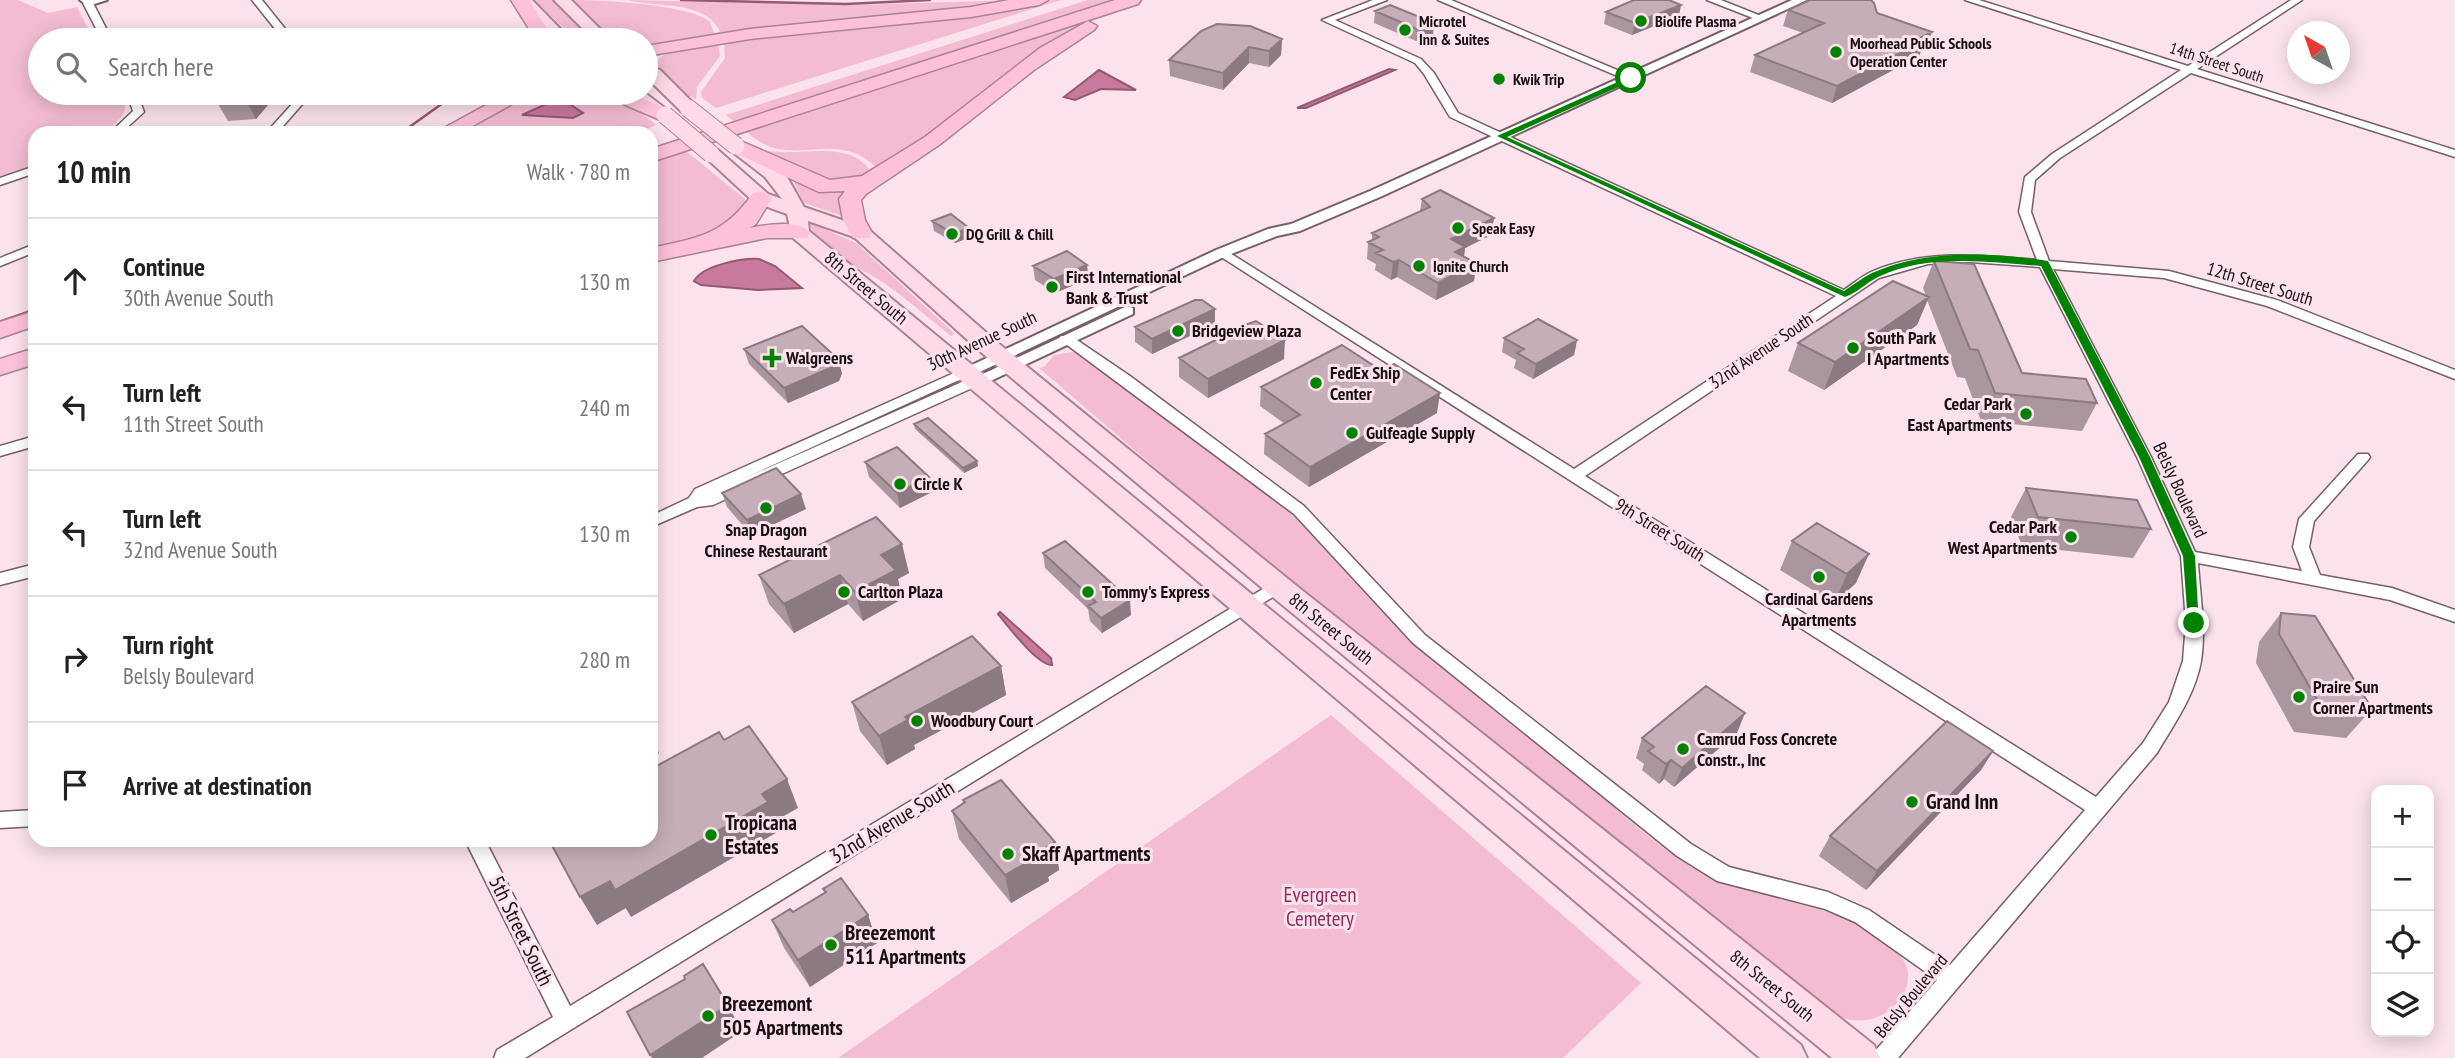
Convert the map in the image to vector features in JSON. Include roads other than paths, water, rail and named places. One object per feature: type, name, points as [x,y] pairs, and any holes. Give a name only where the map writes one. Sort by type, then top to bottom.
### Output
[{"type":"highway","points":[[522,0],[538,28]]},
{"type":"highway","points":[[658,49],[750,34],[971,12],[1039,0]]},
{"type":"highway","points":[[658,134],[1078,0]]},
{"type":"highway","points":[[658,154],[1132,0]]},
{"type":"highway","points":[[861,233],[854,220],[850,199],[864,182],[934,140],[1047,51],[1095,23],[1147,0]]},
{"type":"highway","points":[[658,56],[678,45]]},
{"type":"highway","points":[[445,126],[477,105]]},
{"type":"highway","points":[[458,126],[499,105]]},
{"type":"highway","points":[[642,105],[665,115]]},
{"type":"highway","points":[[736,146],[799,177],[827,187],[864,182]]},
{"type":"highway","points":[[714,240],[748,219],[761,198]]},
{"type":"highway","points":[[658,253],[767,230],[799,233]]},
{"type":"highway","points":[[0,330],[28,320]]},
{"type":"highway","points":[[0,342],[28,333]]},
{"type":"highway","points":[[0,367],[28,358]]},
{"type":"highway","points":[[0,376],[28,369]]},
{"type":"main road","points":[[522,0],[551,28]]},
{"type":"main road","points":[[564,1],[591,28]]},
{"type":"main road","points":[[658,78],[688,108],[787,185],[798,210],[799,233]]},
{"type":"main road","name":"8th Street South","points":[[651,105],[761,198],[861,233],[1004,360],[1278,586],[1861,1058]]},
{"type":"main road","name":"8th Street South","points":[[799,233],[1788,1058]]},
{"type":"street","points":[[101,0],[87,1],[101,28]]},
{"type":"street","points":[[257,0],[279,28]]},
{"type":"street","points":[[1382,0],[1327,20],[1418,61],[1427,68],[1446,107],[1454,115],[1845,295]]},
{"type":"street","points":[[1443,0],[1631,78]]},
{"type":"street","points":[[1712,0],[1761,18]]},
{"type":"street","name":"30th Avenue South","points":[[658,519],[694,502],[700,493],[819,445],[1227,257],[1283,239],[1295,228],[1801,0]]},
{"type":"street","name":"14th Street South","points":[[1970,0],[2455,154]]},
{"type":"street","name":"Belsly Boulevard","points":[[1884,1058],[2150,748],[2177,704],[2192,662],[2194,623],[2189,556],[2144,457],[2045,263],[2025,212],[2029,179],[2056,156],[2297,0]]},
{"type":"street","points":[[122,126],[138,112],[136,105]]},
{"type":"street","points":[[277,126],[296,105]]},
{"type":"street","points":[[0,182],[28,172]]},
{"type":"street","points":[[0,262],[28,251]]},
{"type":"street","name":"30th Avenue South","points":[[1004,360],[1066,339],[1227,257]]},
{"type":"street","name":"9th Street South","points":[[1227,257],[2098,808]]},
{"type":"street","name":"32nd Avenue South","points":[[1575,476],[1875,275],[1927,260],[1970,258],[2045,263]]},
{"type":"street","name":"12th Street South","points":[[2045,263],[2165,274],[2272,303],[2455,375]]},
{"type":"street","points":[[1066,339],[1114,371],[1299,510],[1419,639],[1684,850],[1724,874],[1829,901],[1863,916],[1951,978]]},
{"type":"street","points":[[0,451],[28,444]]},
{"type":"street","points":[[2314,580],[2301,547],[2307,519],[2363,457]]},
{"type":"street","points":[[2189,556],[2392,594],[2455,616]]},
{"type":"street","points":[[0,579],[28,572]]},
{"type":"street","name":"32nd Avenue South","points":[[505,1058],[1278,586]]},
{"type":"street","points":[[0,820],[28,818]]},
{"type":"street","name":"5th Street South","points":[[479,847],[566,1021]]},
{"type":"waterway","points":[[681,0],[846,4],[930,0]]},
{"type":"waterway","points":[[411,126],[440,105]]},
{"type":"waterway","points":[[0,322],[28,312]]},
{"type":"place","name":"Biolife Plasma","points":[[1641,21]]},
{"type":"place","name":"Microtel Inn & Suites","points":[[1405,30]]},
{"type":"place","name":"Moorhead Public Schools Operation Center","points":[[1836,52]]},
{"type":"place","name":"Kwik Trip","points":[[1499,79]]},
{"type":"place","name":"Speak Easy","points":[[1458,228]]},
{"type":"place","name":"DQ Grill & Chill","points":[[952,234]]},
{"type":"place","name":"Ignite Church","points":[[1419,266]]},
{"type":"place","name":"First International Bank & Trust","points":[[1052,287]]},
{"type":"place","name":"Bridgeview Plaza","points":[[1178,331]]},
{"type":"place","name":"South Park I Apartments","points":[[1853,348]]},
{"type":"place","name":"Walgreens","points":[[772,358]]},
{"type":"place","name":"FedEx Ship Center","points":[[1316,383]]},
{"type":"place","name":"Cedar Park East Apartments","points":[[2026,414]]},
{"type":"place","name":"Gulfeagle Supply","points":[[1352,433]]},
{"type":"place","name":"Circle K","points":[[900,484]]},
{"type":"place","name":"Snap Dragon Chinese Restaurant","points":[[766,508]]},
{"type":"place","name":"Cedar Park West Apartments","points":[[2071,537]]},
{"type":"place","name":"Cardinal Gardens Apartments","points":[[1819,577]]},
{"type":"place","name":"Carlton Plaza","points":[[844,592]]},
{"type":"place","name":"Tommy's Express","points":[[1088,592]]},
{"type":"place","name":"Praire Sun Corner Apartments","points":[[2299,697]]},
{"type":"place","name":"Woodbury Court","points":[[917,721]]},
{"type":"place","name":"Camrud Foss Concrete Constr., Inc","points":[[1683,749]]},
{"type":"place","name":"Grand Inn","points":[[1912,802]]},
{"type":"place","name":"Tropicana Estates","points":[[711,835]]},
{"type":"place","name":"Skaff Apartments","points":[[1008,854]]},
{"type":"place","name":"Breezemont 511 Apartments","points":[[831,945]]},
{"type":"place","name":"Breezemont 505 Apartments","points":[[708,1016]]},
{"type":"park label","name":"Evergreen Cemetery","points":[[1320,907]]}]
